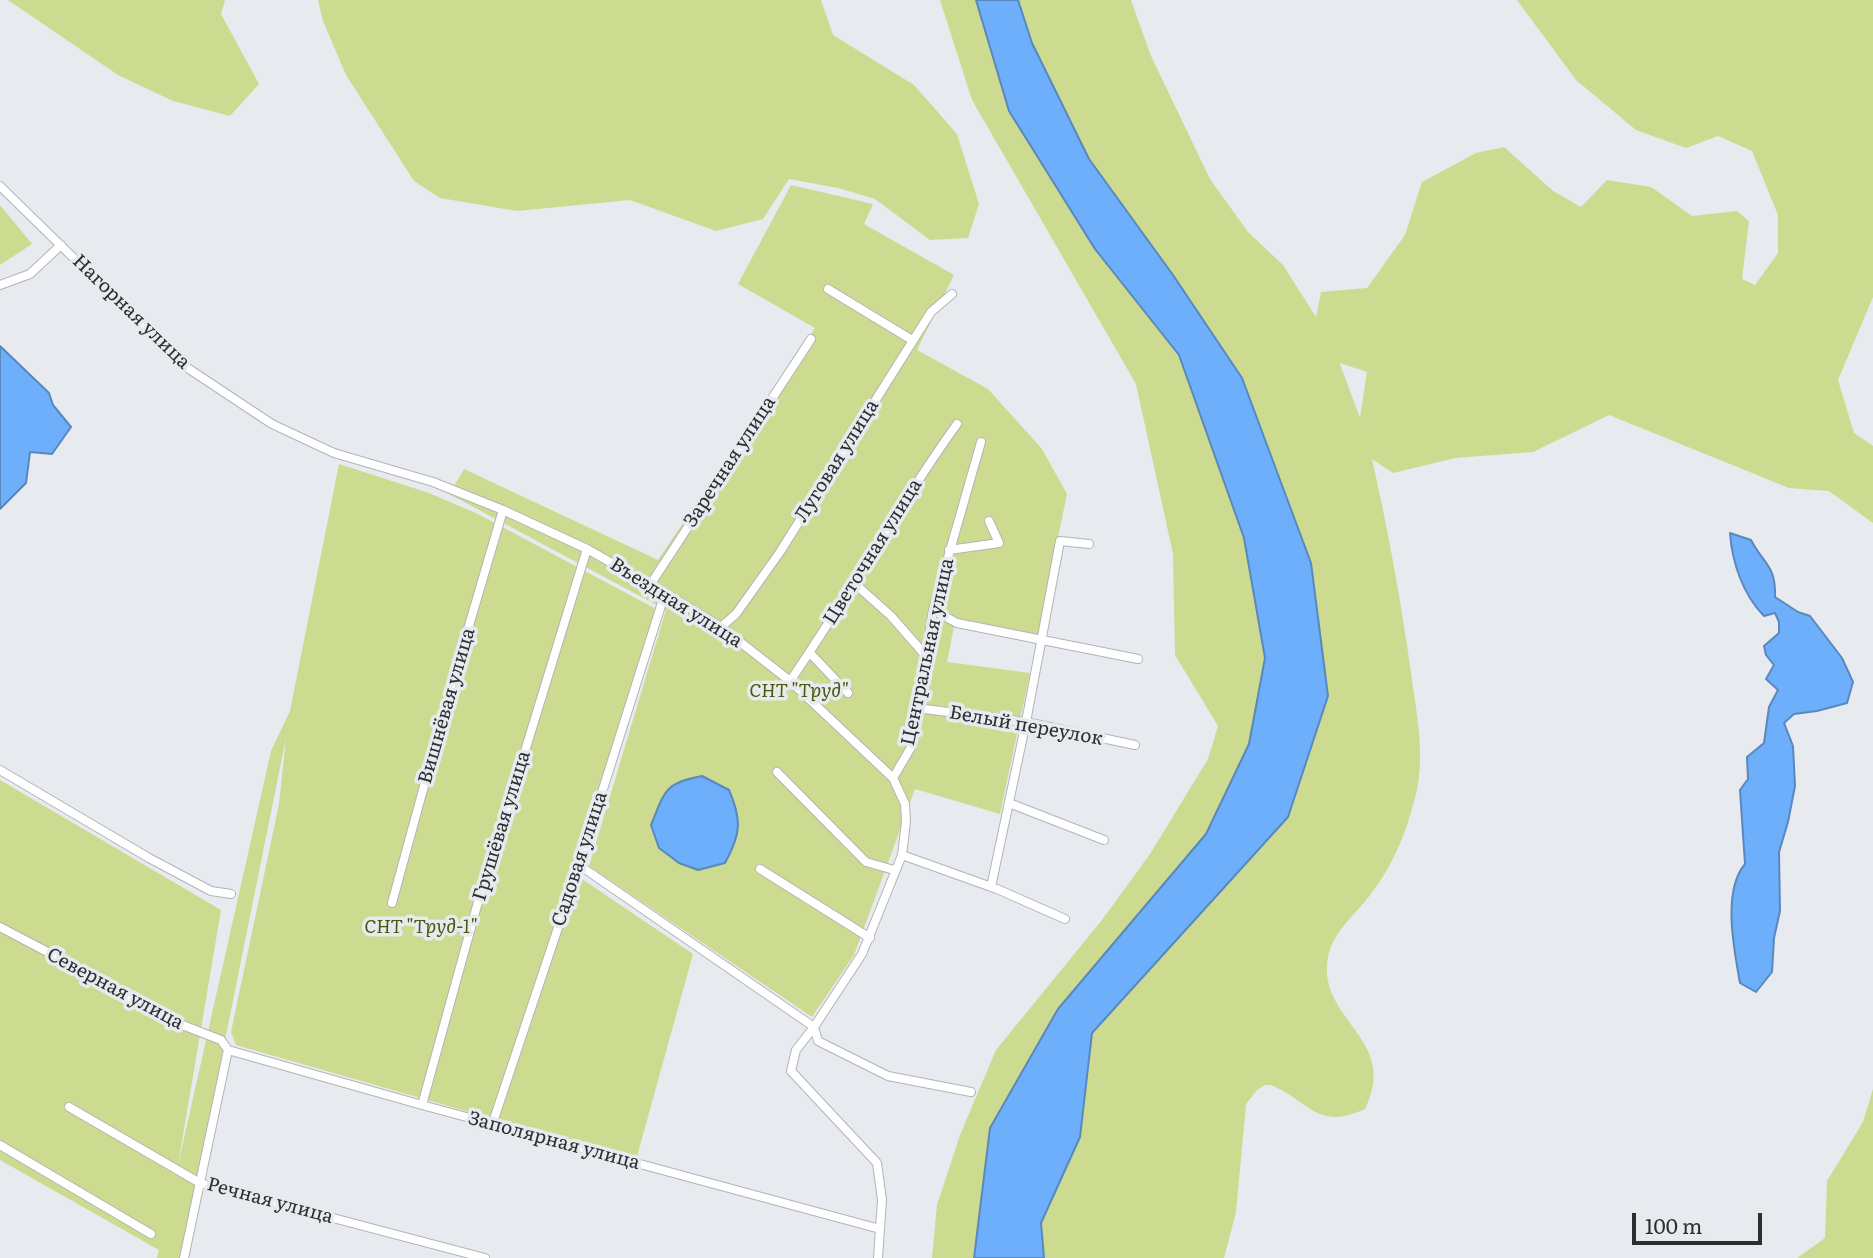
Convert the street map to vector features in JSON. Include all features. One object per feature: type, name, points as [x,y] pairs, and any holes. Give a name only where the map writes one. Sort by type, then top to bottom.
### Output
[{"type":"street","name":"Нагорная улица","points":[[0,186],[183,365],[272,424],[334,453],[433,482],[470,497]]},
{"type":"street","points":[[0,285],[30,274],[61,245]]},
{"type":"street","points":[[828,289],[912,340]]},
{"type":"street","name":"Луговая улица","points":[[721,627],[736,614],[780,552],[931,312],[952,294]]},
{"type":"street","name":"Заречная улица","points":[[650,585],[811,339]]},
{"type":"street","name":"Цветочная улица","points":[[790,681],[926,467],[957,424]]},
{"type":"street","name":"Центральная улица","points":[[892,778],[913,744],[933,610],[981,442]]},
{"type":"street","name":"Въездная улица","points":[[470,497],[587,549],[665,593],[721,627],[790,681],[892,778],[905,804],[902,855]]},
{"type":"street","name":"Вишнёвая улица","points":[[392,903],[503,510]]},
{"type":"street","points":[[949,550],[999,543],[989,521]]},
{"type":"street","points":[[991,887],[1060,541],[1089,544]]},
{"type":"street","name":"Грушёвая улица","points":[[422,1105],[489,862],[587,549]]},
{"type":"street","points":[[854,583],[891,616],[926,656]]},
{"type":"street","name":"Садовая улица","points":[[492,1125],[579,865],[665,593]]},
{"type":"street","points":[[933,610],[957,623],[1138,659]]},
{"type":"street","points":[[810,653],[848,693]]},
{"type":"street","name":"Белый переулок","points":[[917,708],[1026,722],[1135,745]]},
{"type":"street","points":[[0,770],[169,869],[211,891],[231,894]]},
{"type":"street","points":[[777,772],[866,862],[894,870]]},
{"type":"street","points":[[1009,803],[1104,840]]},
{"type":"street","points":[[878,1258],[882,1200],[877,1163],[791,1071],[796,1050],[862,954],[902,855],[991,887],[1065,919]]},
{"type":"street","points":[[579,865],[814,1027],[818,1041],[888,1076],[971,1093]]},
{"type":"street","points":[[760,869],[870,938]]},
{"type":"street","name":"Северная улица","points":[[0,927],[97,978],[154,1014],[221,1040],[229,1050]]},
{"type":"street","points":[[184,1258],[229,1050]]},
{"type":"street","name":"Заполярная улица","points":[[229,1050],[492,1125],[880,1229]]},
{"type":"street","name":"Речная улица","points":[[69,1107],[200,1183],[485,1258]]},
{"type":"street","points":[[0,1145],[151,1234]]},
{"type":"green space","points":[[8,0],[225,0],[221,14],[259,84],[230,116],[173,101],[118,75]]},
{"type":"green space","points":[[318,0],[821,0],[833,35],[914,85],[957,134],[979,204],[968,238],[930,240],[875,199],[838,188],[789,179],[763,219],[716,231],[630,200],[517,211],[440,198],[414,181],[346,75],[323,21]]},
{"type":"green space","points":[[940,0],[1131,0],[1151,56],[1210,179],[1248,232],[1283,265],[1316,317],[1321,292],[1367,288],[1405,235],[1422,182],[1476,153],[1504,147],[1553,191],[1581,207],[1607,180],[1651,187],[1692,216],[1737,211],[1749,221],[1742,279],[1755,285],[1778,253],[1778,215],[1752,151],[1718,136],[1686,148],[1636,130],[1576,80],[1517,0],[1873,0],[1873,297],[1838,380],[1854,433],[1873,446],[1873,523],[1829,491],[1789,488],[1609,415],[1533,452],[1455,458],[1393,473],[1372,459],[1403,619],[1420,743],[1420,770],[1415,799],[1396,852],[1376,887],[1337,935],[1327,965],[1329,985],[1336,1002],[1367,1049],[1373,1066],[1373,1086],[1365,1109],[1336,1117],[1315,1112],[1271,1085],[1257,1090],[1246,1104],[1236,1212],[1224,1258],[932,1258],[937,1205],[960,1135],[996,1050],[1102,920],[1150,854],[1208,759],[1218,726],[1175,655],[1173,554],[1136,384],[972,100]],"holes":[[[1340,363],[1367,372],[1360,418]]]},
{"type":"green space","name":"СНТ \"Труд\"","points":[[791,185],[873,204],[864,224],[954,275],[917,350],[988,389],[1042,449],[1067,494],[1038,634],[955,621],[947,662],[1030,673],[1000,814],[915,789],[854,955],[812,1017],[589,866],[666,610],[449,494],[464,469],[658,560],[815,328],[738,284]]},
{"type":"green space","points":[[0,205],[32,244],[0,265]]},
{"type":"green space","name":"СНТ \"Труд-1\"","points":[[339,464],[429,493],[478,514],[656,609],[576,875],[693,954],[636,1160],[236,1045],[231,1032],[279,804],[286,738],[181,1258],[157,1258],[159,1250],[0,1160],[0,780],[221,910],[178,1165],[271,751],[290,711]]},
{"type":"green space","points":[[1873,1089],[1873,1258],[1797,1258],[1825,1238],[1827,1181],[1863,1122]]},
{"type":"water","points":[[976,0],[1018,0],[1032,43],[1089,159],[1173,275],[1242,378],[1311,563],[1328,696],[1288,817],[1092,1033],[1080,1137],[1041,1223],[1044,1258],[974,1258],[990,1128],[1058,1009],[1206,834],[1249,744],[1265,658],[1244,538],[1179,355],[1095,249],[1009,111]]},
{"type":"water","points":[[0,346],[49,393],[53,405],[71,427],[52,454],[30,452],[26,483],[0,509]]},
{"type":"water","points":[[1730,533],[1751,540],[1774,578],[1775,597],[1798,612],[1810,616],[1842,658],[1853,682],[1847,703],[1794,714],[1784,723],[1793,746],[1795,786],[1779,852],[1780,911],[1774,938],[1772,972],[1756,992],[1740,983],[1733,938],[1732,905],[1738,875],[1745,864],[1740,790],[1748,779],[1747,757],[1764,743],[1769,707],[1778,690],[1766,679],[1774,665],[1766,655],[1764,646],[1779,633],[1779,622],[1775,613],[1764,616],[1750,598],[1736,566]]},
{"type":"water","points":[[702,776],[729,790],[738,827],[725,863],[698,870],[679,863],[659,848],[651,825],[668,790],[680,782]]}]
